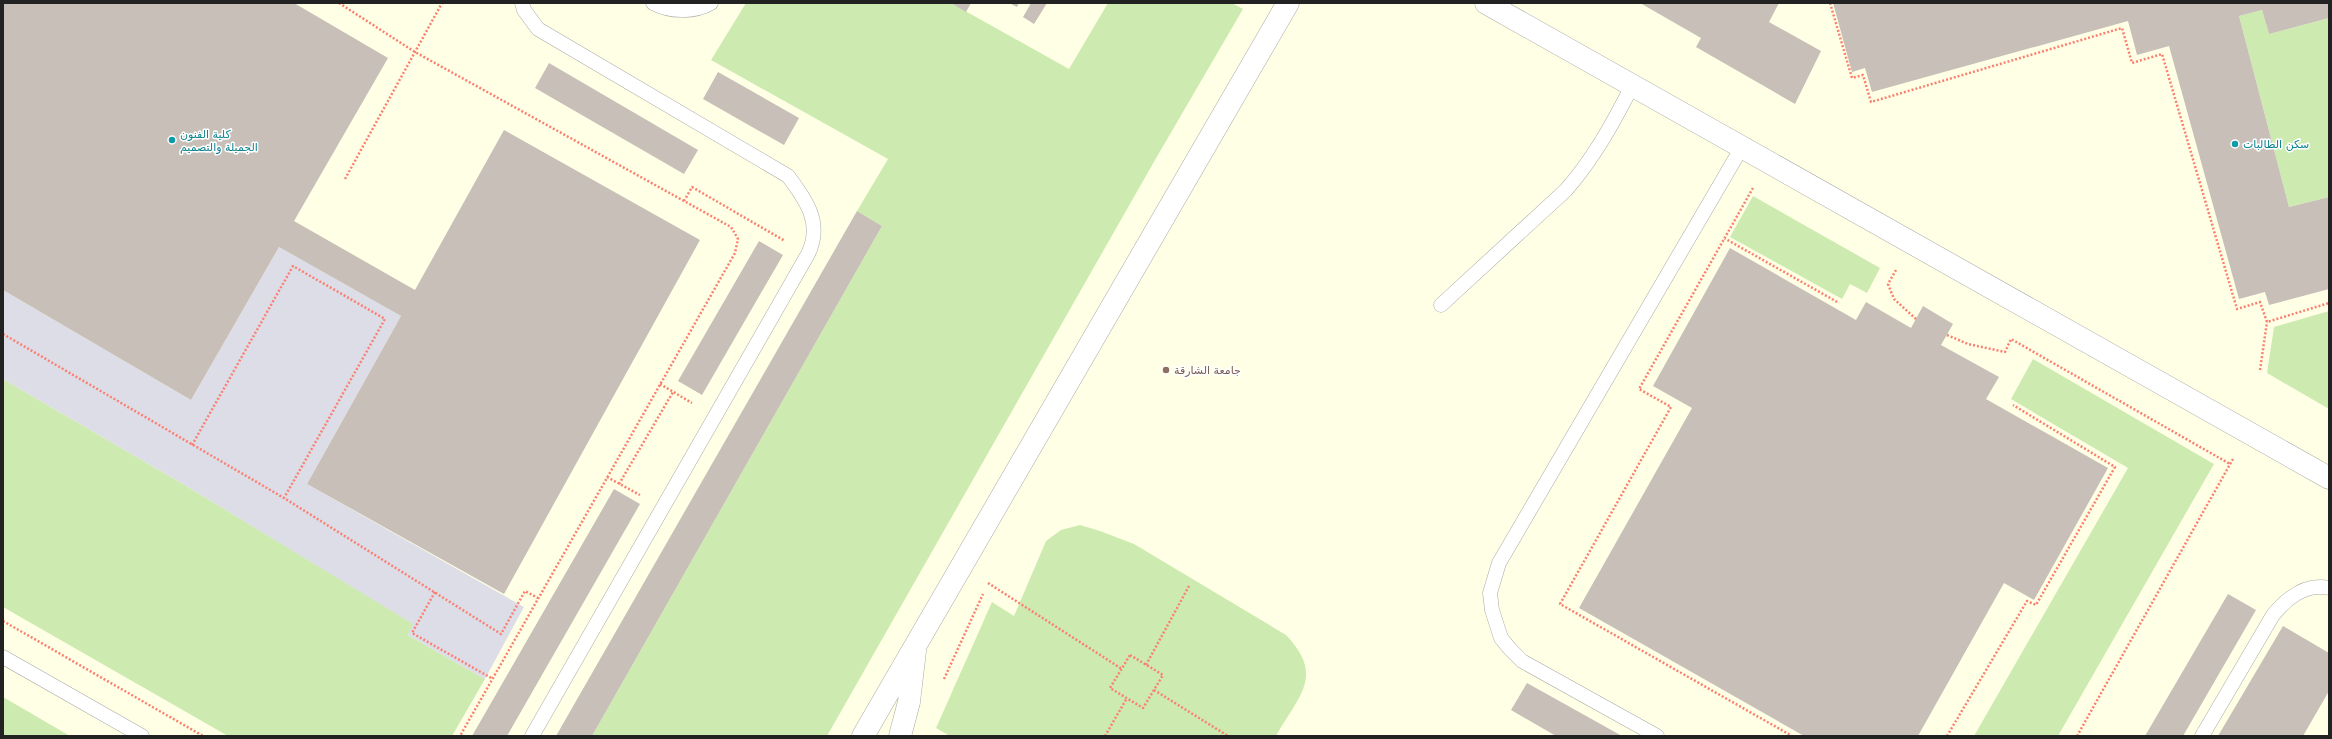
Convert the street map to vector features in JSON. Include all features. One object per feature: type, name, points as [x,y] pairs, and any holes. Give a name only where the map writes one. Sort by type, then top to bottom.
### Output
[{"type":"street","points":[[863,736],[1288,3]]},
{"type":"street","points":[[1486,3],[2329,478]]},
{"type":"street","points":[[900,736],[909,702],[915,644]]},
{"type":"lane","points":[[522,3],[524,10],[538,29],[788,176],[805,198],[813,221],[813,244],[808,254],[532,736]]},
{"type":"lane","points":[[653,3],[674,10],[691,10],[711,3]]},
{"type":"lane","points":[[1441,305],[1566,190],[1584,170],[1596,152],[1632,86]]},
{"type":"lane","points":[[1657,736],[1522,661],[1501,638],[1492,610],[1491,587],[1499,563],[1742,147]]},
{"type":"lane","points":[[2202,736],[2273,615],[2286,599],[2306,589],[2329,588]]},
{"type":"lane","points":[[3,657],[142,736]]},
{"type":"path","points":[[339,3],[415,52],[731,227],[735,232],[738,246],[460,736]]},
{"type":"path","points":[[345,179],[442,3]]},
{"type":"path","points":[[1830,3],[1852,78],[1863,75],[1871,102],[2122,28],[2132,63],[2162,54],[2236,309],[2260,302],[2267,322],[2260,370]]},
{"type":"path","points":[[1726,174],[1759,192]]},
{"type":"path","points":[[684,201],[692,187],[808,254]]},
{"type":"path","points":[[1752,188],[1639,388],[1671,407],[1560,604],[1792,736]]},
{"type":"path","points":[[1724,238],[1839,303]]},
{"type":"path","points":[[1890,265],[1897,269],[1888,284],[1894,299],[1916,319]]},
{"type":"path","points":[[192,445],[293,266],[385,319],[284,498]]},
{"type":"path","points":[[2267,322],[2329,303]]},
{"type":"path","points":[[3,334],[284,498],[500,634],[525,591],[538,598]]},
{"type":"path","points":[[1947,335],[1968,344],[2005,352],[2011,339],[2230,464]]},
{"type":"path","points":[[660,384],[716,416]]},
{"type":"path","points":[[619,484],[672,392]]},
{"type":"path","points":[[1947,736],[2027,601],[2036,605],[2115,467],[2013,405]]},
{"type":"path","points":[[2077,736],[2248,433]]},
{"type":"path","points":[[607,477],[664,507]]},
{"type":"path","points":[[941,687],[989,581],[1122,669]]},
{"type":"path","points":[[1146,665],[1189,586]]},
{"type":"path","points":[[435,592],[412,633],[493,679]]},
{"type":"path","points":[[3,621],[203,736]]},
{"type":"path","points":[[1130,655],[1146,665],[1163,675],[1143,708],[1110,688],[1130,655]]},
{"type":"path","points":[[1154,690],[1228,736]]},
{"type":"path","points":[[1105,736],[1127,698]]},
{"type":"shaded area","name":"جامعة الشارقة","points":[[3,3],[2329,3],[2329,736],[3,736]]},
{"type":"shaded area","points":[[279,247],[401,316],[307,484],[524,607],[485,679],[408,635],[413,624],[183,484],[3,379],[3,290],[191,400]]},
{"type":"green space","points":[[746,3],[951,3],[1069,69],[1108,3],[1232,3],[1243,9],[1155,160],[827,736],[592,736],[882,226],[857,211],[888,159],[711,60]]},
{"type":"green space","points":[[2262,10],[2269,34],[2329,18],[2329,197],[2289,207],[2239,16]]},
{"type":"green space","points":[[1753,196],[1880,268],[1867,293],[1850,284],[1842,299],[1730,237]]},
{"type":"green space","points":[[2329,311],[2329,409],[2267,373],[2274,327]]},
{"type":"green space","points":[[2033,359],[2214,464],[2058,736],[1974,736],[2128,468],[2011,399]]},
{"type":"green space","points":[[3,379],[183,484],[414,624],[408,635],[485,679],[452,736],[228,736],[3,607]]},
{"type":"green space","points":[[1080,525],[1134,544],[1286,635],[1298,649],[1304,662],[1306,674],[1300,697],[1276,736],[950,736],[936,728],[992,602],[1014,616],[1046,541],[1061,530]]},
{"type":"green space","points":[[3,697],[70,736],[3,736]]},
{"type":"building","points":[[3,3],[294,3],[388,58],[294,221],[415,290],[504,130],[700,240],[504,594],[307,484],[401,316],[279,247],[191,400],[3,290]]},
{"type":"building","points":[[951,3],[971,3],[966,12]]},
{"type":"building","points":[[1009,3],[1019,3],[1017,7]]},
{"type":"building","points":[[1031,3],[1047,3],[1034,24],[1023,17]]},
{"type":"building","points":[[1640,3],[1779,3],[1769,22],[1821,51],[1795,104],[1696,47],[1701,38]]},
{"type":"building","name":"سكن الطالبات","points":[[1833,3],[2329,3],[2329,18],[2269,34],[2262,10],[2239,16],[2289,207],[2329,197],[2329,289],[2269,305],[2265,292],[2239,299],[2169,46],[2137,55],[2128,21],[1872,92],[1865,68],[1852,72]]},
{"type":"building","points":[[549,63],[698,150],[684,174],[535,88]]},
{"type":"building","points":[[718,72],[799,118],[784,145],[703,99]]},
{"type":"building","points":[[857,211],[882,226],[592,736],[556,736]]},
{"type":"building","points":[[759,241],[783,255],[702,395],[678,381]]},
{"type":"building","points":[[1730,248],[1856,320],[1866,302],[1911,328],[1923,306],[1953,324],[1941,345],[1999,377],[1986,399],[2108,468],[2034,600],[2004,583],[1918,736],[1804,736],[1579,608],[1692,408],[1653,386]]},
{"type":"building","points":[[614,489],[640,504],[507,736],[472,736]]},
{"type":"building","points":[[2228,594],[2256,610],[2183,736],[2145,736]]},
{"type":"building","points":[[2283,626],[2329,653],[2329,691],[2303,736],[2218,736]]},
{"type":"building","points":[[1527,683],[1622,736],[1556,736],[1511,710]]},
{"type":"place","name":"كلية الفنون الجميلة والتصميم","points":[[172,140]]},
{"type":"place","name":"سكن الطالبات","points":[[2235,144]]},
{"type":"place","name":"جامعة الشارقة","points":[[1166,370]]}]
